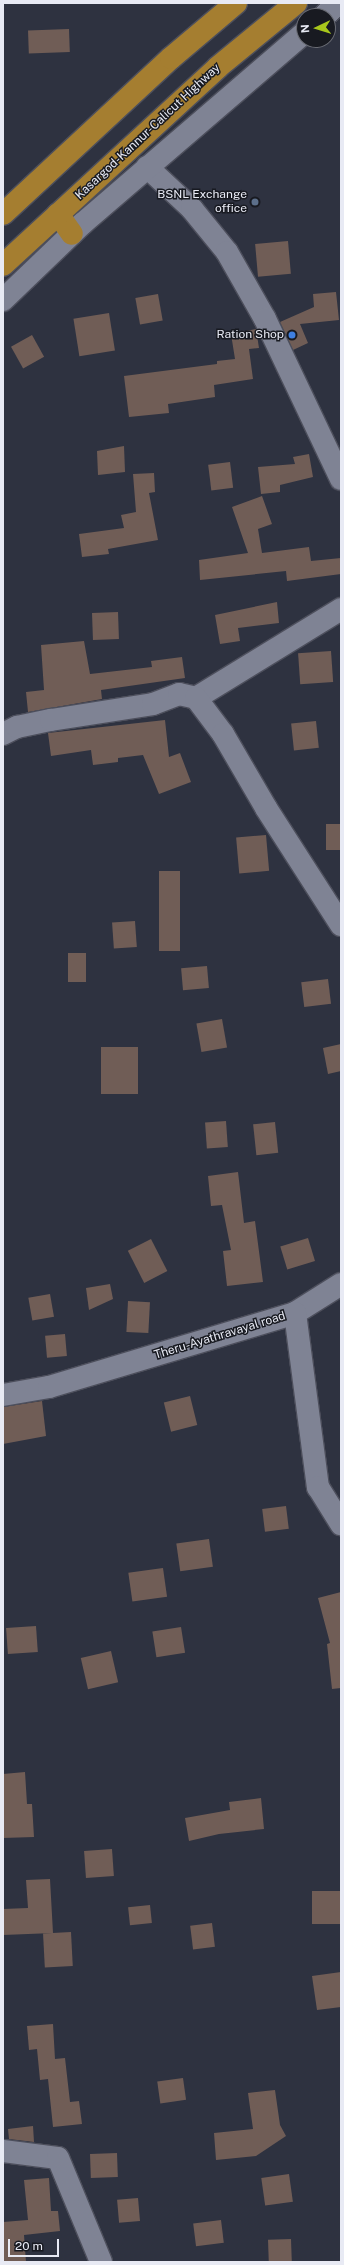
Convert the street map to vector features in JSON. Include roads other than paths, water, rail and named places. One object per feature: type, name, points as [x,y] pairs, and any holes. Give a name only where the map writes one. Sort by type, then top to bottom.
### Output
[{"type":"highway","points":[[3,214],[126,99],[236,3]]},
{"type":"highway","name":"Kasargod-Kannur-Calicut Highway","points":[[3,265],[218,67],[296,3]]},
{"type":"highway","points":[[58,214],[72,234]]},
{"type":"street","points":[[3,300],[72,234],[147,167],[296,40]]},
{"type":"street","points":[[147,167],[192,209],[227,252],[265,319],[341,479]]},
{"type":"street","points":[[196,698],[341,609]]},
{"type":"street","points":[[10,730],[153,704],[179,694],[196,698],[223,734],[266,808],[341,925]]},
{"type":"street","points":[[295,1313],[341,1284]]},
{"type":"street","name":"Theru-Ayathravayal road","points":[[3,1395],[49,1387],[295,1313],[318,1487],[341,1524]]},
{"type":"street","points":[[3,2151],[58,2158],[101,2262]]},
{"type":"place","name":"BSNL Exchange office","points":[[255,202]]},
{"type":"place","name":"Ration Shop","points":[[292,335]]}]
